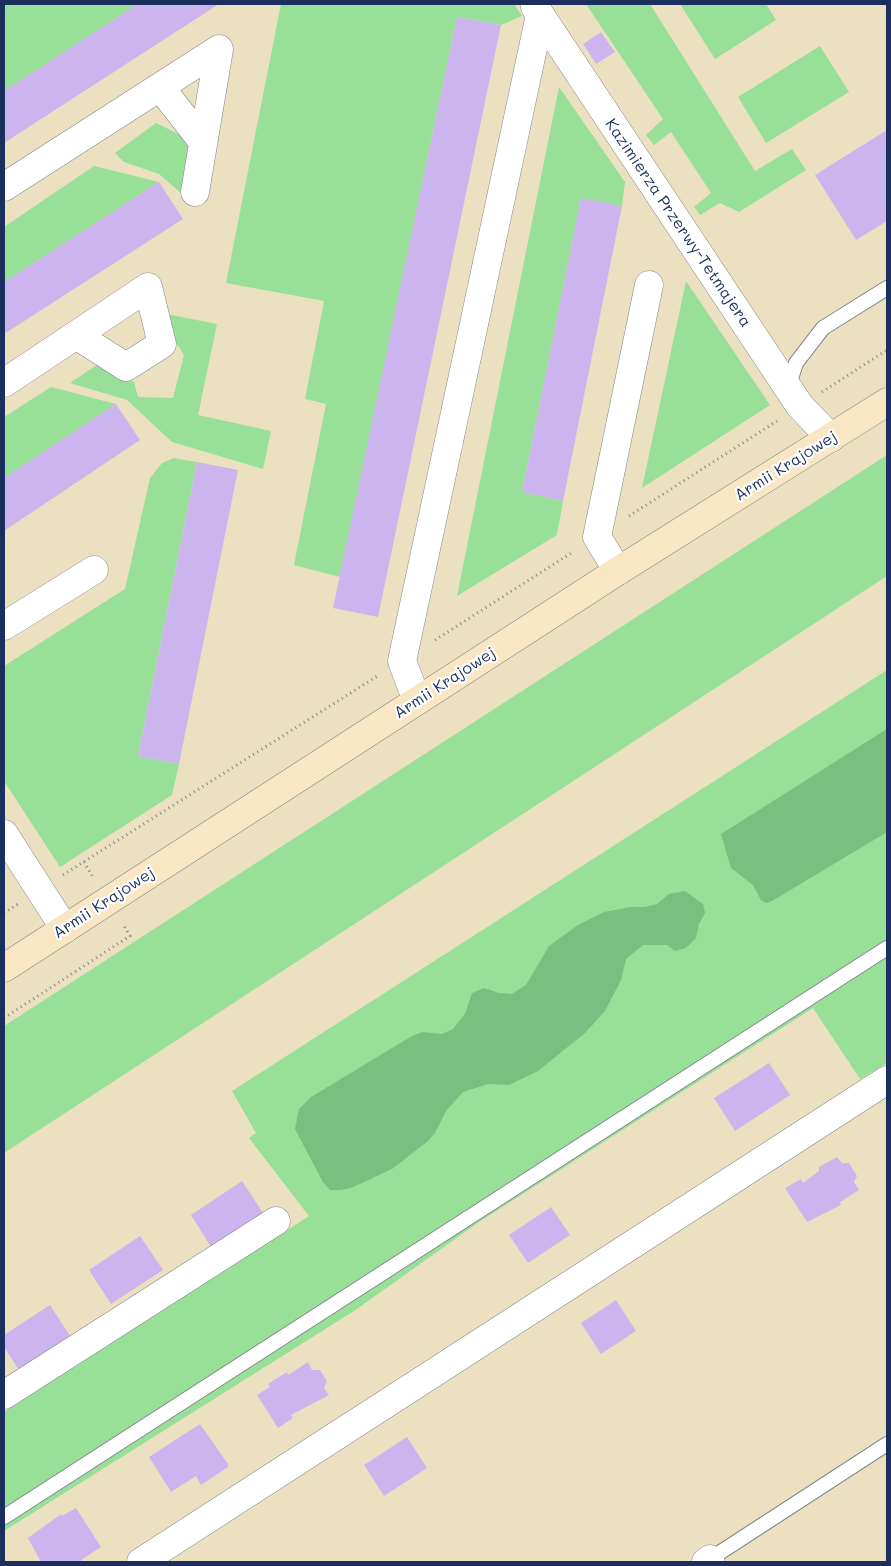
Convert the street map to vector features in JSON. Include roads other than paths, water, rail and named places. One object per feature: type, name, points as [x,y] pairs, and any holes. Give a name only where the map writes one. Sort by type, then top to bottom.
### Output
[{"type":"street","name":"Kazimierza Przerwy-Tetmajera","points":[[536,10],[794,397],[831,438]]},
{"type":"street","points":[[417,701],[402,661],[536,10]]},
{"type":"street","points":[[4,187],[219,49],[195,192]]},
{"type":"street","points":[[160,87],[203,142]]},
{"type":"street","points":[[618,571],[597,537],[649,285]]},
{"type":"street","points":[[4,383],[76,335]]},
{"type":"street","name":"Armii Krajowej","points":[[4,968],[618,571],[887,402]]},
{"type":"street","points":[[4,626],[94,570]]},
{"type":"street","points":[[4,834],[65,928]]},
{"type":"street","points":[[141,1562],[887,1080]]},
{"type":"street","points":[[4,1395],[276,1221]]},
{"type":"lane","points":[[794,397],[796,363],[823,328],[887,288]]},
{"type":"lane","points":[[4,1517],[887,948]]},
{"type":"lane","points":[[708,1561],[887,1444]]}]
